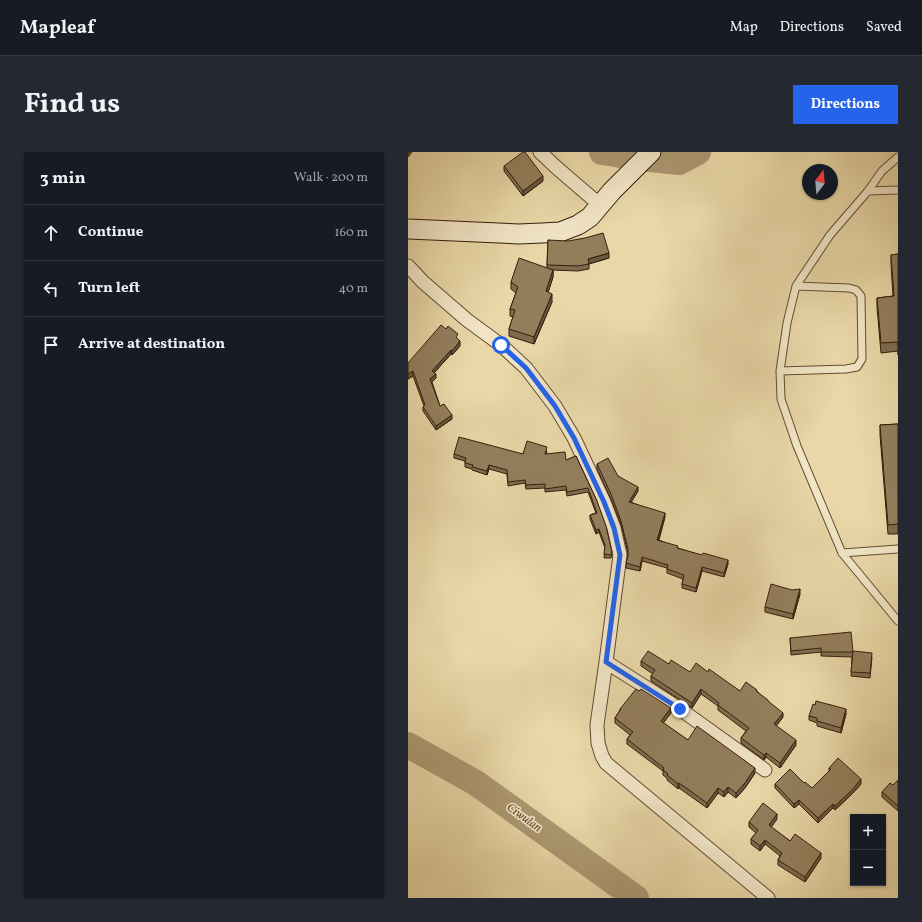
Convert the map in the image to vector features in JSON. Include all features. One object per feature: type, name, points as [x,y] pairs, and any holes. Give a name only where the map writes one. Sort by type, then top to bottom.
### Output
[{"type":"main road","points":[[408,229],[519,234],[560,232],[578,225],[590,217],[606,198],[650,153]]},
{"type":"street","points":[[540,152],[557,168],[606,198]]},
{"type":"street","points":[[408,266],[423,282],[467,320],[501,345],[526,368],[555,406],[574,438],[604,502],[614,528],[620,555],[597,724],[598,743],[602,756],[606,763],[768,898]]},
{"type":"street","points":[[606,662],[680,709],[765,770]]},
{"type":"lane","points":[[898,157],[882,171],[868,191],[830,235],[796,286],[787,323],[780,371],[781,399],[795,439],[842,553],[898,621]]},
{"type":"lane","points":[[868,191],[898,190]]},
{"type":"lane","points":[[780,371],[846,369],[857,367],[862,359],[861,296],[856,290],[850,288],[796,286]]},
{"type":"lane","points":[[842,553],[898,549]]},
{"type":"building","points":[[525,152],[543,176],[523,191],[504,166]]},
{"type":"building","points":[[603,233],[609,253],[588,259],[589,264],[578,266],[547,265],[548,240],[568,241]]},
{"type":"building","points":[[898,254],[898,342],[881,343],[877,298],[894,296],[891,255]]},
{"type":"building","points":[[519,258],[553,270],[546,291],[552,294],[534,337],[509,329],[515,310],[510,309],[518,287],[511,282]]},
{"type":"building","points":[[441,325],[446,329],[448,326],[458,334],[456,337],[460,341],[432,371],[436,374],[430,379],[440,406],[444,404],[452,415],[436,426],[423,407],[425,405],[413,371],[408,374],[408,363]]},
{"type":"building","points":[[898,424],[898,524],[888,525],[880,425]]},
{"type":"building","points":[[459,437],[523,454],[527,441],[547,447],[545,454],[565,452],[566,460],[576,456],[597,501],[606,526],[612,552],[611,555],[604,554],[605,545],[599,529],[596,530],[590,515],[597,513],[588,488],[567,492],[566,486],[545,489],[545,484],[526,485],[525,480],[508,482],[507,470],[489,465],[487,471],[472,467],[473,465],[465,463],[466,458],[454,454]]},
{"type":"building","points":[[608,458],[618,476],[638,487],[629,502],[665,513],[657,540],[678,546],[677,548],[728,560],[724,573],[702,567],[696,588],[682,584],[684,575],[667,569],[668,565],[642,557],[640,567],[626,563],[628,549],[621,521],[611,494],[597,464]]},
{"type":"building","points":[[771,584],[792,590],[800,589],[793,614],[765,607]]},
{"type":"building","points":[[851,632],[853,652],[821,652],[821,648],[791,651],[790,638]]},
{"type":"building","points":[[648,651],[669,664],[671,660],[690,672],[696,663],[708,672],[709,669],[740,691],[746,682],[757,690],[756,691],[783,713],[774,724],[796,740],[780,763],[766,753],[764,755],[741,738],[749,728],[718,705],[719,703],[701,689],[692,703],[651,676],[655,670],[641,661]]},
{"type":"building","points":[[853,651],[872,653],[870,673],[851,672]]},
{"type":"building","points":[[636,689],[639,691],[641,689],[671,708],[661,721],[688,740],[697,726],[755,768],[736,793],[728,787],[724,792],[718,788],[707,803],[679,783],[678,784],[667,775],[668,774],[663,770],[664,768],[627,739],[633,732],[615,718],[620,709]]},
{"type":"building","points":[[816,701],[846,709],[841,728],[817,721],[817,718],[809,716],[813,704],[815,705]]},
{"type":"building","points":[[838,758],[861,779],[835,806],[833,804],[818,818],[799,800],[794,804],[775,784],[790,769],[804,783],[805,782],[812,788],[831,769],[829,768]]},
{"type":"building","points":[[898,780],[898,806],[882,792],[890,783],[893,785]]},
{"type":"building","points":[[763,803],[777,814],[769,825],[790,841],[795,834],[821,853],[805,877],[778,860],[782,853],[765,840],[760,846],[751,839],[758,830],[749,822]]},
{"type":"waterway","points":[[602,152],[679,162],[698,152]]},
{"type":"waterway","name":"Ciwulan","points":[[408,745],[476,783],[636,898]]},
{"type":"route","points":[[501,345],[526,368],[555,406],[574,438],[604,502],[614,528],[620,555],[606,662],[680,709]]}]
